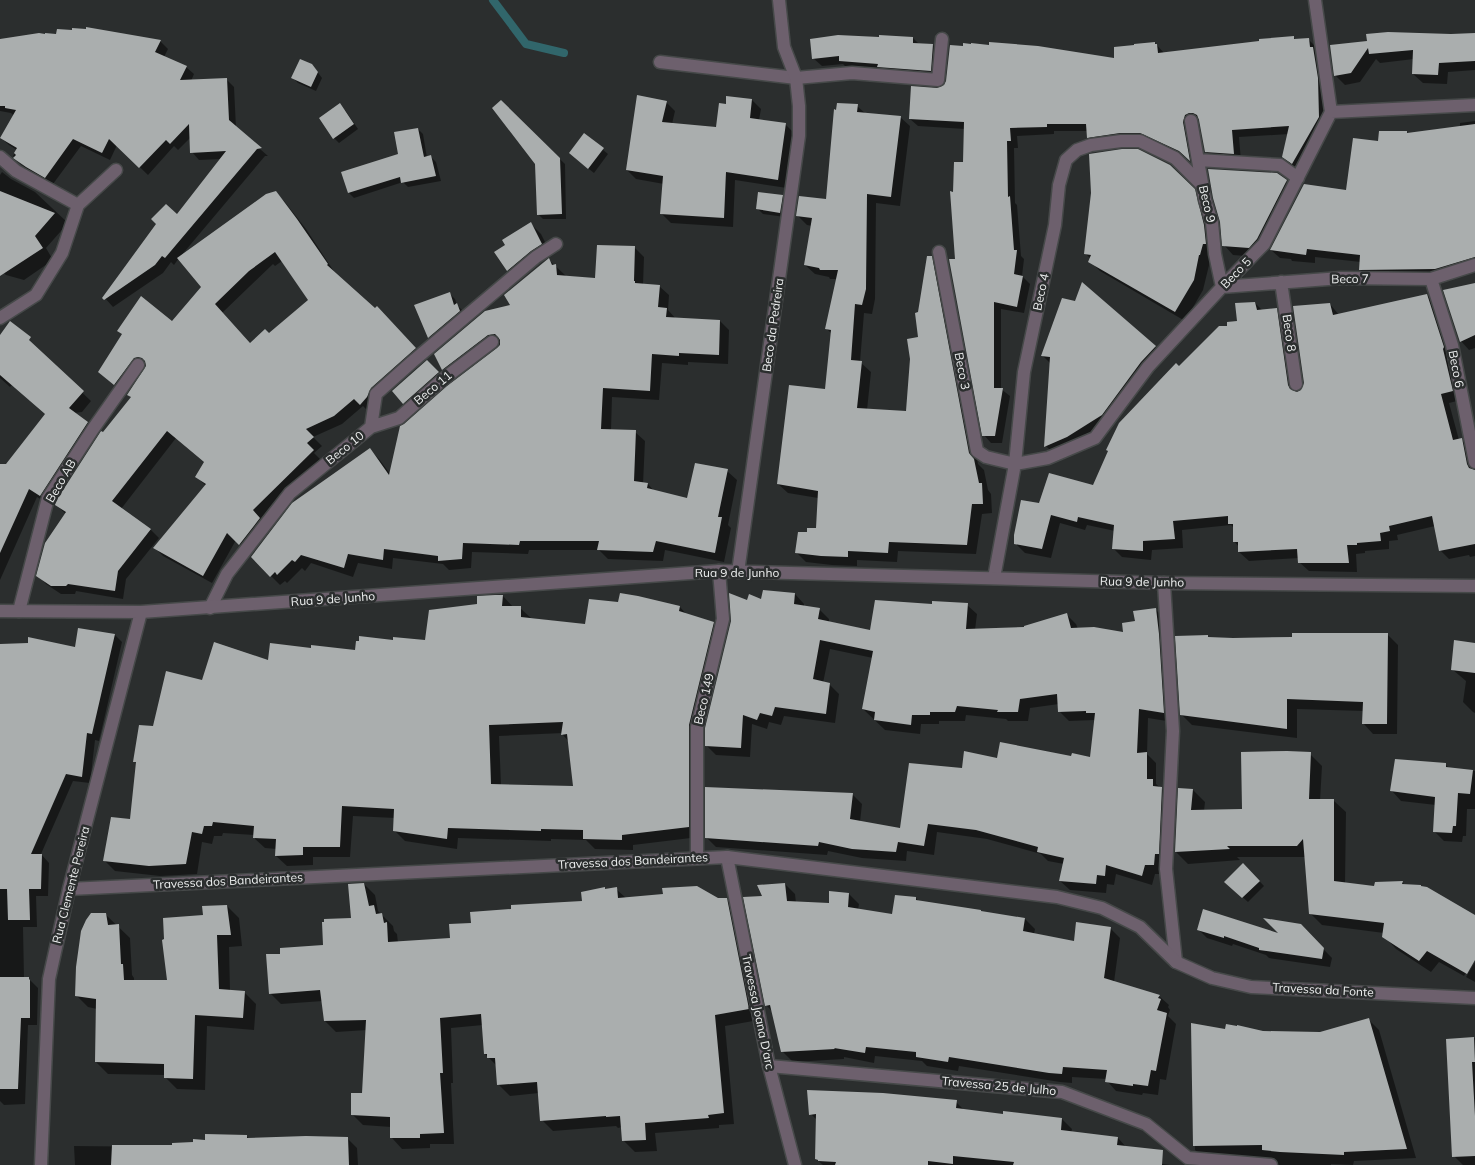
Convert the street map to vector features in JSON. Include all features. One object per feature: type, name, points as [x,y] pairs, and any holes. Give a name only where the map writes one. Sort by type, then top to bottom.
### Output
[{"type":"street","name":"Beco da Pedreira","points":[[738,572],[799,136],[800,106],[796,78],[784,47],[779,0]]},
{"type":"street","points":[[1315,0],[1331,112],[1475,105]]},
{"type":"street","points":[[660,62],[796,78],[852,73],[938,80],[942,39]]},
{"type":"street","name":"Beco 5","points":[[1015,464],[1048,458],[1095,438],[1148,367],[1264,244],[1331,112]]},
{"type":"street","name":"Beco 9","points":[[1191,121],[1205,200],[1212,223],[1215,254],[1222,287]]},
{"type":"street","name":"Beco 4","points":[[994,578],[1015,464],[1024,372],[1055,225],[1059,185],[1066,160],[1077,150],[1091,145],[1121,141],[1140,141],[1175,158],[1202,184]]},
{"type":"street","points":[[0,157],[16,171],[78,205]]},
{"type":"street","points":[[1198,160],[1280,165],[1298,178]]},
{"type":"street","points":[[0,318],[36,295],[62,253],[78,205],[116,170]]},
{"type":"street","name":"Beco 10","points":[[210,608],[227,574],[290,493],[371,427],[376,394],[536,256],[556,244]]},
{"type":"street","name":"Beco 3","points":[[939,252],[976,451],[986,458],[1015,464]]},
{"type":"street","name":"Beco 7","points":[[1222,287],[1341,278],[1431,279],[1475,265]]},
{"type":"street","name":"Beco 6","points":[[1431,279],[1452,345],[1475,462]]},
{"type":"street","name":"Beco 8","points":[[1281,282],[1296,384]]},
{"type":"street","name":"Beco 11","points":[[371,427],[399,418],[442,380],[492,342]]},
{"type":"street","name":"Beco AB","points":[[19,611],[48,498],[93,429],[138,366]]},
{"type":"street","name":"Rua 9 de Junho","points":[[0,611],[141,612],[719,571],[1164,583],[1475,586]]},
{"type":"street","name":"Beco 149","points":[[697,858],[696,727],[723,619],[719,571]]},
{"type":"street","points":[[1164,583],[1173,731],[1166,869],[1176,962]]},
{"type":"street","name":"Rua Clemente Pereira","points":[[41,1165],[49,979],[68,889],[141,612]]},
{"type":"street","name":"Travessa dos Bandeirantes","points":[[68,889],[727,857],[1057,897],[1102,908],[1140,927],[1176,962]]},
{"type":"street","name":"Travessa Joana D'arc","points":[[727,857],[769,1066],[795,1165]]},
{"type":"street","name":"Travessa da Fonte","points":[[1176,962],[1212,978],[1251,986],[1475,998]]},
{"type":"street","name":"Travessa 25 de Julho","points":[[769,1066],[1062,1092],[1146,1124],[1188,1158],[1271,1165]]},
{"type":"building","points":[[86,27],[161,40],[155,52],[187,66],[180,80],[227,78],[229,120],[262,148],[257,149],[165,258],[162,256],[155,265],[104,300],[102,298],[156,224],[151,219],[166,204],[177,214],[226,151],[190,153],[189,124],[170,144],[166,140],[139,168],[109,139],[102,153],[73,139],[45,178],[13,158],[16,155],[14,153],[17,148],[0,138],[16,110],[0,106],[0,39],[39,33],[56,34],[57,29],[72,30],[72,28],[86,29]]},
{"type":"building","points":[[1388,32],[1475,33],[1475,61],[1439,63],[1438,75],[1412,74],[1413,50],[1369,54],[1368,48],[1351,73],[1334,76],[1330,45],[1367,41],[1366,34]]},
{"type":"building","points":[[838,35],[913,37],[913,43],[933,44],[931,71],[877,67],[878,64],[839,61],[839,56],[812,59],[810,39]]},
{"type":"building","points":[[1294,36],[1294,39],[1309,38],[1310,47],[1313,47],[1318,78],[1319,117],[1292,164],[1282,157],[1289,126],[1232,130],[1234,154],[1205,152],[1199,120],[1197,115],[1193,113],[1185,115],[1183,122],[1190,161],[1179,151],[1140,133],[1120,133],[1087,138],[1086,124],[1047,124],[1047,127],[1010,128],[1011,141],[1007,141],[1008,197],[1010,196],[1014,250],[1017,250],[1014,274],[1023,276],[1017,307],[994,302],[994,388],[1003,388],[995,436],[982,436],[949,259],[955,259],[950,191],[953,192],[954,162],[963,162],[964,122],[909,119],[911,86],[937,88],[944,85],[950,45],[963,46],[963,43],[989,45],[989,42],[1038,46],[1114,58],[1114,47],[1134,44],[1155,42],[1158,53]]},
{"type":"building","points":[[300,59],[312,64],[318,72],[311,87],[291,78]]},
{"type":"building","points":[[637,95],[667,101],[662,122],[716,127],[719,103],[726,104],[726,96],[752,99],[750,118],[786,123],[778,180],[726,172],[724,218],[660,214],[663,176],[626,170]]},
{"type":"building","points":[[501,100],[560,158],[562,214],[537,215],[535,164],[492,108]]},
{"type":"building","points":[[340,103],[354,124],[333,139],[319,118]]},
{"type":"building","points":[[837,103],[858,104],[857,112],[901,116],[891,197],[867,194],[866,289],[862,305],[855,304],[851,360],[862,361],[857,408],[906,411],[910,359],[907,339],[918,337],[915,313],[918,312],[927,256],[932,256],[969,453],[974,459],[979,483],[982,483],[983,504],[972,504],[967,545],[889,542],[888,553],[848,551],[848,557],[795,553],[798,532],[807,532],[807,528],[816,528],[818,491],[777,484],[789,385],[825,389],[831,330],[825,329],[838,270],[820,270],[819,268],[804,265],[812,218],[796,216],[799,196],[826,199],[834,109],[836,110]]},
{"type":"building","points":[[1475,124],[1475,257],[1435,269],[1359,270],[1360,255],[1307,249],[1306,255],[1270,250],[1304,184],[1346,190],[1353,138],[1378,141],[1379,131],[1407,131],[1407,133]]},
{"type":"building","points":[[418,128],[424,157],[431,155],[436,176],[401,183],[400,177],[348,193],[341,172],[398,154],[394,132]]},
{"type":"building","points":[[584,133],[604,148],[588,169],[569,153]]},
{"type":"building","points":[[1122,149],[1138,149],[1170,165],[1195,189],[1204,225],[1206,244],[1203,244],[1199,255],[1194,280],[1175,312],[1088,262],[1091,255],[1084,254],[1091,193],[1089,154]]},
{"type":"building","points":[[1208,169],[1277,173],[1287,180],[1257,239],[1249,248],[1222,246],[1220,222],[1213,198]]},
{"type":"building","points":[[0,191],[55,213],[35,236],[43,248],[0,276]]},
{"type":"building","points":[[276,191],[327,265],[375,308],[377,306],[416,348],[371,388],[367,397],[360,405],[354,399],[334,416],[306,429],[314,437],[307,443],[314,450],[253,510],[260,518],[239,545],[227,533],[203,576],[153,548],[206,484],[195,477],[204,462],[167,431],[112,501],[151,529],[118,571],[115,591],[68,584],[66,586],[51,586],[36,576],[45,543],[66,512],[55,505],[56,501],[101,431],[103,432],[131,397],[127,395],[146,366],[142,358],[134,358],[114,385],[98,372],[122,334],[117,331],[141,296],[172,321],[201,287],[177,258],[266,194]],"holes":[[[275,252],[308,300],[269,333],[265,329],[250,343],[215,304],[249,271]]]},
{"type":"building","points":[[758,192],[783,195],[780,213],[756,209]]},
{"type":"building","points":[[531,222],[542,244],[507,271],[494,252],[505,245],[502,240]]},
{"type":"building","points":[[597,245],[635,246],[634,281],[635,283],[660,285],[658,307],[667,308],[666,317],[720,320],[719,355],[679,353],[679,356],[652,354],[650,391],[603,388],[601,429],[636,430],[634,481],[648,483],[647,488],[687,498],[695,463],[728,469],[718,517],[722,517],[715,553],[656,541],[653,552],[597,550],[599,541],[520,541],[519,545],[463,543],[462,559],[438,561],[438,556],[384,549],[383,560],[348,554],[344,568],[301,555],[295,562],[292,560],[277,575],[275,572],[270,577],[251,557],[292,503],[370,448],[389,475],[400,426],[447,386],[497,348],[500,345],[500,340],[495,334],[488,335],[442,370],[434,354],[485,311],[510,305],[504,295],[549,258],[552,265],[556,264],[557,275],[595,278]]},
{"type":"building","points":[[1082,282],[1156,346],[1141,362],[1102,415],[1067,437],[1044,447],[1050,357],[1041,356],[1062,298],[1075,301]]},
{"type":"building","points":[[1475,283],[1475,335],[1460,342],[1443,290]]},
{"type":"building","points":[[450,292],[454,305],[457,303],[460,311],[428,338],[414,305]]},
{"type":"building","points":[[1427,294],[1444,347],[1453,391],[1441,394],[1453,440],[1462,438],[1467,464],[1469,468],[1475,470],[1475,544],[1439,551],[1432,516],[1389,526],[1390,531],[1380,533],[1381,541],[1347,545],[1349,563],[1298,563],[1297,549],[1238,552],[1238,542],[1233,542],[1233,524],[1228,524],[1228,516],[1173,521],[1175,539],[1143,541],[1143,551],[1112,549],[1114,525],[1078,517],[1077,522],[1051,515],[1042,549],[1014,544],[1021,500],[1039,503],[1049,473],[1093,485],[1108,451],[1106,450],[1119,423],[1176,363],[1179,366],[1219,326],[1227,326],[1227,322],[1237,321],[1235,303],[1255,302],[1257,310],[1277,308],[1288,385],[1290,389],[1297,392],[1301,390],[1304,383],[1293,306],[1330,303],[1333,315]]},
{"type":"building","points":[[10,321],[31,337],[29,340],[84,391],[69,408],[88,422],[40,496],[29,489],[0,553],[0,464],[6,464],[45,414],[0,375],[0,335]]},
{"type":"building","points":[[427,360],[439,372],[403,404],[392,391]]},
{"type":"building","points":[[763,590],[795,593],[794,604],[820,608],[818,619],[870,630],[875,600],[932,604],[932,601],[968,603],[966,629],[1024,627],[1067,613],[1071,628],[1094,627],[1123,632],[1122,623],[1135,621],[1133,611],[1156,608],[1164,713],[1139,709],[1137,753],[1147,752],[1147,779],[1153,779],[1153,786],[1162,787],[1159,854],[1155,854],[1154,865],[1145,865],[1142,876],[1106,865],[1105,876],[1097,875],[1096,884],[1059,881],[1064,858],[1037,852],[1038,847],[976,830],[928,824],[924,846],[898,842],[896,852],[852,849],[819,842],[818,846],[705,838],[705,787],[853,793],[850,819],[900,828],[909,763],[962,768],[964,751],[997,758],[1000,742],[1071,756],[1072,753],[1090,757],[1095,713],[1086,713],[1086,711],[1058,712],[1057,694],[1020,699],[1018,712],[997,712],[998,710],[957,706],[955,712],[930,712],[930,715],[912,715],[911,725],[874,720],[875,712],[862,709],[873,651],[820,640],[813,679],[830,683],[826,714],[775,707],[772,716],[760,713],[757,720],[743,715],[741,748],[705,746],[705,728],[731,621],[729,593],[747,600],[749,594],[761,599]]},
{"type":"building","points":[[620,593],[638,596],[680,606],[679,611],[714,622],[689,725],[689,827],[622,835],[622,840],[583,839],[583,830],[541,829],[541,831],[448,828],[447,839],[393,831],[394,809],[342,806],[340,847],[303,847],[303,855],[275,856],[276,839],[253,838],[254,826],[213,822],[212,826],[204,826],[202,834],[192,832],[186,864],[149,866],[103,861],[111,817],[130,819],[136,762],[133,762],[139,725],[153,726],[166,671],[202,680],[214,642],[268,660],[270,643],[311,648],[311,645],[355,650],[356,641],[359,641],[359,636],[393,640],[393,637],[425,640],[429,610],[477,604],[477,596],[503,595],[502,606],[521,606],[521,617],[585,624],[589,599],[618,602]],"holes":[[[563,722],[561,735],[567,734],[573,786],[491,784],[489,725]]]},
{"type":"building","points":[[78,628],[115,634],[92,734],[87,733],[82,777],[66,774],[31,854],[42,854],[41,889],[29,889],[30,920],[8,920],[7,889],[0,889],[0,644],[28,643],[28,637],[75,647]]},
{"type":"building","points":[[1292,633],[1388,633],[1387,724],[1362,724],[1363,702],[1287,699],[1287,729],[1180,715],[1175,636],[1208,635],[1208,637],[1233,638],[1292,637]]},
{"type":"building","points":[[1454,640],[1475,643],[1475,673],[1451,670]]},
{"type":"building","points":[[1241,752],[1311,752],[1309,799],[1334,799],[1334,881],[1374,886],[1375,882],[1403,881],[1402,884],[1421,885],[1475,915],[1475,960],[1467,974],[1427,951],[1419,961],[1382,937],[1384,923],[1309,914],[1303,839],[1297,846],[1227,846],[1230,849],[1175,852],[1178,788],[1193,789],[1191,810],[1242,809]]},
{"type":"building","points":[[1395,759],[1446,763],[1446,767],[1473,770],[1470,794],[1458,793],[1456,826],[1453,826],[1452,833],[1433,832],[1435,797],[1390,791]]},
{"type":"building","points":[[1243,863],[1260,881],[1242,898],[1224,882]]},
{"type":"building","points":[[364,883],[369,906],[374,905],[376,914],[382,913],[384,923],[387,922],[388,942],[450,938],[449,924],[471,923],[470,912],[511,909],[511,905],[582,901],[581,892],[605,887],[605,889],[617,887],[618,898],[663,894],[662,888],[697,886],[718,898],[727,898],[749,1009],[715,1015],[724,1113],[708,1115],[709,1118],[645,1123],[646,1140],[622,1141],[620,1116],[540,1121],[537,1082],[497,1085],[495,1058],[487,1058],[487,1054],[484,1054],[481,1014],[440,1018],[443,1073],[440,1073],[444,1133],[420,1134],[420,1138],[390,1138],[390,1117],[351,1115],[351,1093],[362,1093],[366,1020],[324,1021],[320,990],[269,994],[266,954],[280,954],[280,948],[323,945],[322,922],[324,922],[324,919],[351,918],[348,884]]},
{"type":"building","points":[[785,883],[787,901],[829,903],[829,891],[849,893],[848,907],[892,914],[895,895],[916,897],[916,900],[1025,918],[1023,931],[1074,941],[1076,922],[1111,927],[1104,978],[1160,995],[1158,998],[1161,999],[1157,1010],[1167,1013],[1156,1071],[1151,1070],[1148,1086],[1133,1084],[1133,1086],[1105,1082],[1107,1070],[1063,1067],[1062,1074],[1049,1073],[949,1057],[948,1062],[916,1057],[916,1052],[866,1047],[865,1053],[834,1048],[781,1052],[770,1005],[765,1006],[743,897],[762,896],[757,885]]},
{"type":"building","points":[[227,905],[231,935],[217,935],[219,989],[245,991],[243,1018],[195,1015],[193,1079],[164,1078],[164,1064],[95,1062],[96,999],[75,996],[76,967],[81,931],[91,913],[106,913],[108,925],[119,924],[121,964],[123,964],[124,980],[167,980],[162,940],[164,939],[163,918],[203,915],[202,906]]},
{"type":"building","points":[[1203,909],[1278,933],[1263,918],[1301,924],[1324,948],[1322,959],[1259,950],[1259,948],[1224,936],[1224,938],[1197,930]]},
{"type":"building","points":[[0,977],[29,977],[30,980],[30,1018],[21,1018],[18,1089],[0,1089]]},
{"type":"building","points":[[1369,1018],[1407,1149],[1344,1152],[1344,1155],[1262,1150],[1262,1145],[1193,1146],[1191,1023],[1225,1029],[1226,1024],[1263,1031],[1320,1032]]},
{"type":"building","points":[[1474,1037],[1475,1062],[1472,1062],[1475,1156],[1452,1157],[1446,1039]]},
{"type":"building","points":[[807,1090],[883,1093],[957,1100],[956,1108],[1003,1114],[1003,1111],[1062,1118],[1061,1130],[1118,1137],[1117,1145],[1163,1150],[1162,1165],[1013,1165],[1014,1162],[953,1156],[953,1164],[928,1161],[928,1165],[835,1165],[836,1162],[818,1161],[815,1159],[816,1114],[809,1115]]},
{"type":"building","points":[[205,1134],[247,1135],[247,1138],[348,1137],[349,1165],[111,1165],[112,1145],[172,1145],[172,1143],[193,1142],[193,1139],[205,1140]]},
{"type":"waterway","points":[[493,0],[526,44],[564,53]]}]
